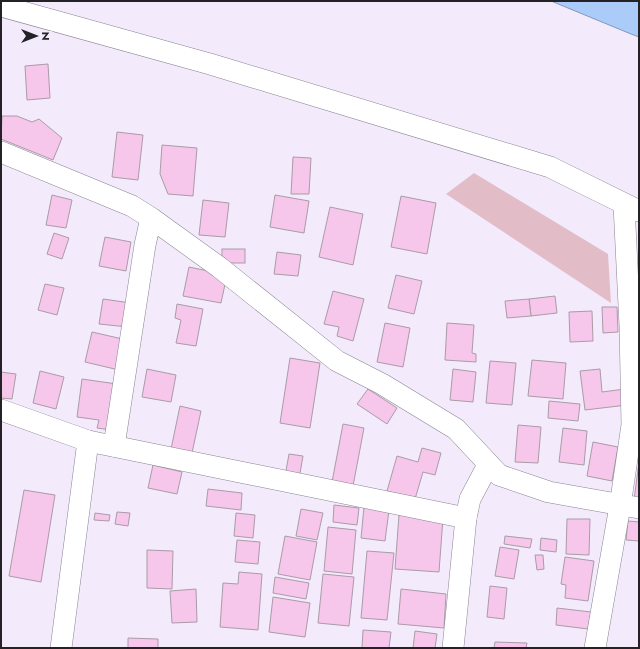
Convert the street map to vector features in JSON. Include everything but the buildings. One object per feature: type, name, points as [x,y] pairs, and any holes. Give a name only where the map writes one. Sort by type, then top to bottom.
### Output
[{"type":"street","points":[[1,6],[217,66],[550,167],[632,208],[630,326],[632,425],[630,507],[595,648]]},
{"type":"street","points":[[1,152],[132,206],[151,218],[225,272],[337,360],[382,384],[456,429],[500,475],[549,492],[630,507]]},
{"type":"street","points":[[114,446],[145,245],[151,218]]},
{"type":"street","points":[[1,410],[88,441],[466,518]]},
{"type":"street","points":[[61,648],[88,441]]},
{"type":"street","points":[[453,648],[466,518],[470,499],[488,464]]},
{"type":"shaded area","points":[[474,173],[608,254],[611,303],[446,194]]},
{"type":"water","points":[[551,1],[639,1],[639,37],[631,34]]}]
